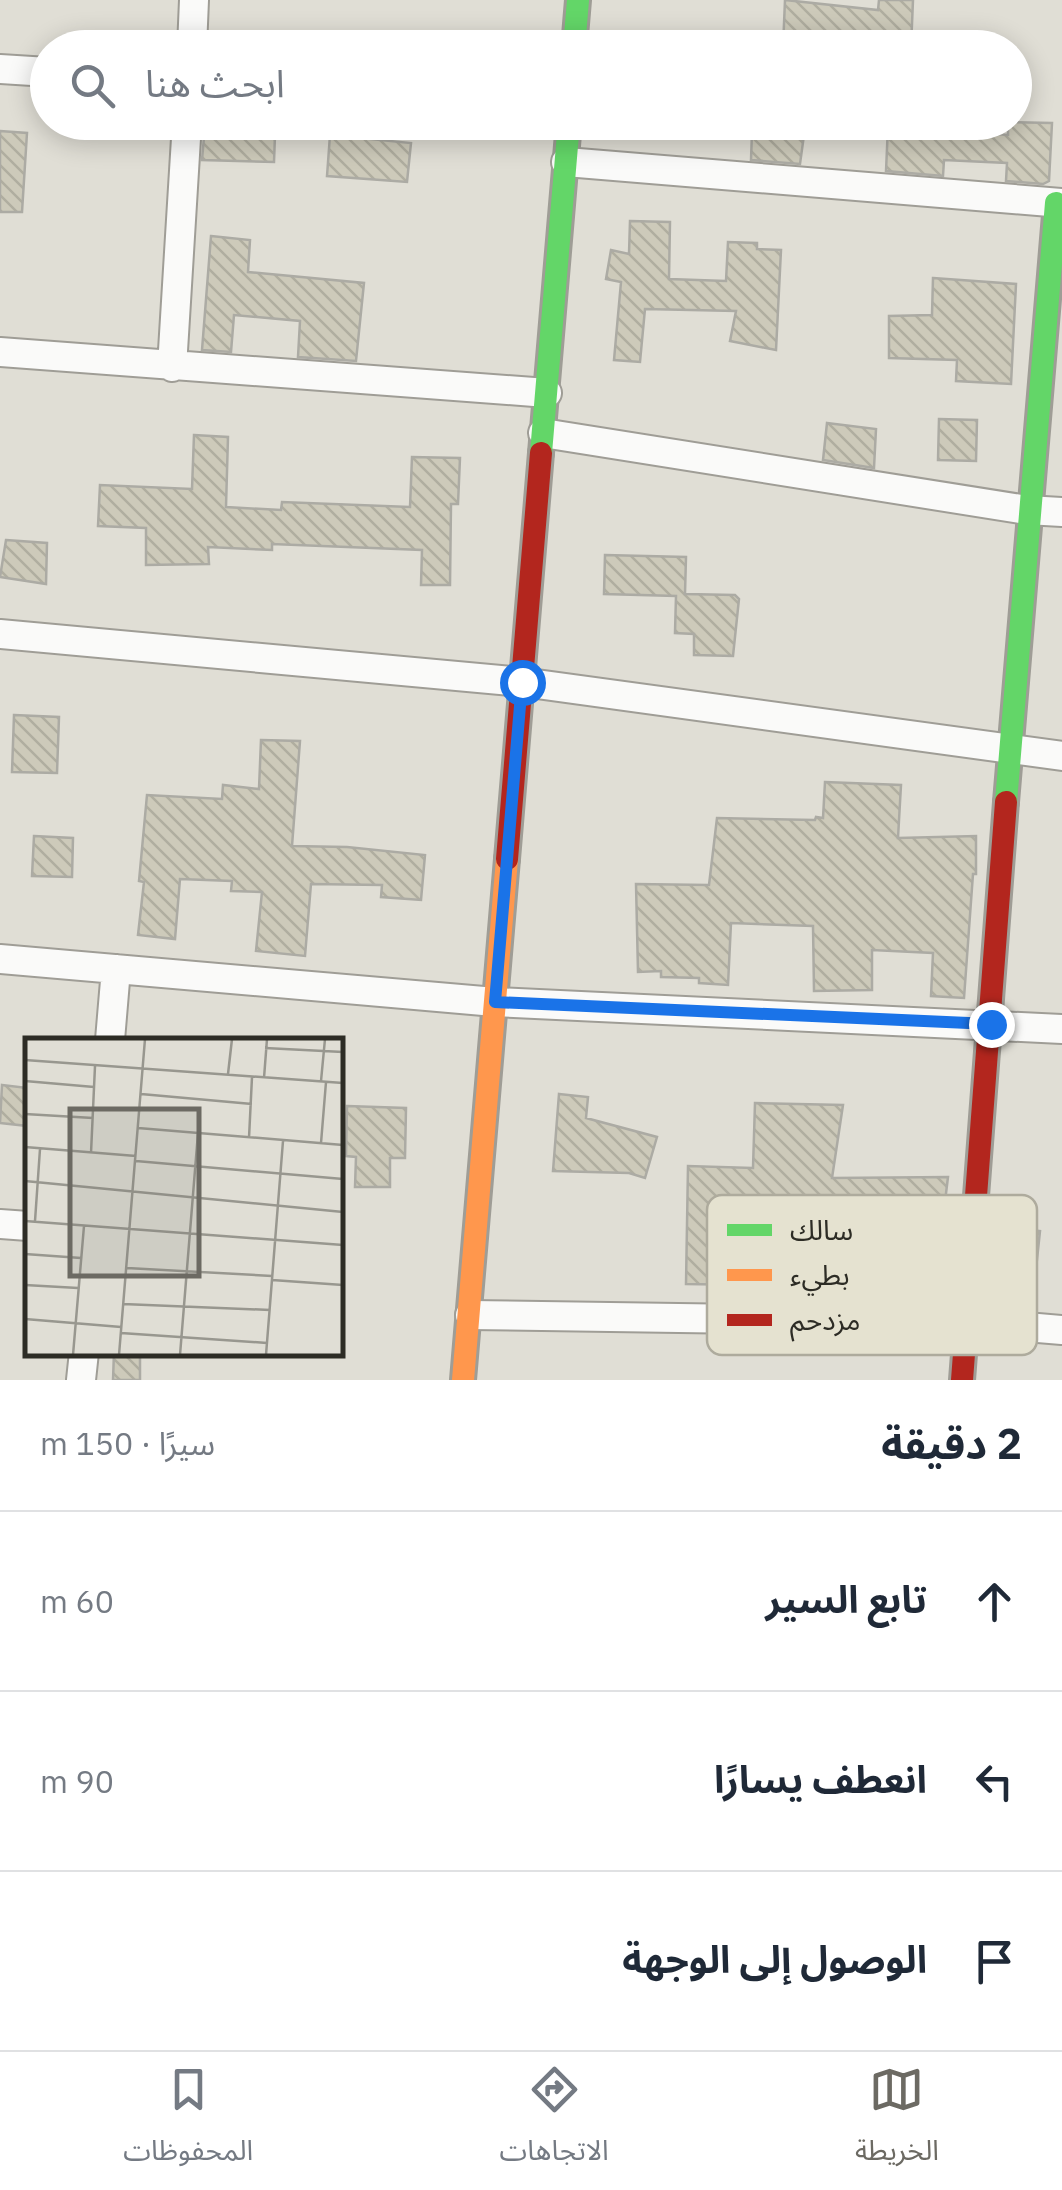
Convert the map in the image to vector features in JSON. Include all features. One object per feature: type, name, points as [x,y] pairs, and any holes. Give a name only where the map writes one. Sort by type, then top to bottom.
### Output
[{"type":"street","points":[[193,30],[194,0]]},
{"type":"street","points":[[576,30],[578,0]]},
{"type":"street","points":[[0,69],[30,71]]},
{"type":"street","points":[[172,366],[186,140]]},
{"type":"street","points":[[464,1380],[568,140]]},
{"type":"street","points":[[566,162],[1059,203],[1027,510],[977,1195]]},
{"type":"street","points":[[0,352],[547,392]]},
{"type":"street","points":[[543,433],[1027,510],[1062,512]]},
{"type":"street","points":[[0,634],[522,682],[1062,756]]},
{"type":"street","points":[[0,960],[495,1002],[1062,1029]]},
{"type":"street","points":[[110,1038],[116,969]]},
{"type":"street","points":[[0,1224],[25,1226]]},
{"type":"street","points":[[470,1315],[707,1318]]},
{"type":"street","points":[[1037,1328],[1062,1330]]},
{"type":"street","points":[[81,1380],[84,1355]]},
{"type":"street","points":[[962,1380],[964,1355]]},
{"type":"building","points":[[785,0],[878,10],[879,0],[913,0],[912,30],[784,30]]},
{"type":"building","points":[[1032,123],[1052,123],[1049,181],[1043,184],[1006,181],[1007,163],[944,160],[943,176],[886,171],[887,140],[1032,140]]},
{"type":"building","points":[[0,131],[27,133],[22,212],[0,212]]},
{"type":"building","points":[[204,140],[275,140],[274,162],[202,160]]},
{"type":"building","points":[[330,140],[411,143],[407,182],[327,176]]},
{"type":"building","points":[[752,140],[803,140],[800,164],[751,160]]},
{"type":"building","points":[[630,221],[670,222],[669,279],[726,281],[728,242],[757,243],[757,249],[781,250],[776,350],[730,341],[736,311],[645,309],[640,362],[614,360],[621,282],[606,279],[611,250],[629,254]]},
{"type":"building","points":[[211,236],[250,240],[248,272],[364,283],[356,361],[298,357],[300,321],[234,315],[231,352],[202,350]]},
{"type":"building","points":[[933,278],[1016,284],[1011,384],[956,381],[957,360],[889,358],[889,316],[932,315]]},
{"type":"building","points":[[939,419],[977,420],[976,461],[938,460]]},
{"type":"building","points":[[827,423],[876,429],[874,468],[823,460]]},
{"type":"building","points":[[194,435],[228,437],[226,507],[281,510],[282,502],[410,507],[412,457],[460,458],[458,504],[451,504],[450,585],[421,585],[422,550],[272,544],[272,550],[208,547],[209,564],[146,565],[146,528],[98,526],[100,485],[192,489]]},
{"type":"building","points":[[6,540],[47,543],[46,584],[0,577]]},
{"type":"building","points":[[605,555],[686,557],[685,594],[735,595],[739,599],[733,656],[694,655],[694,634],[675,633],[676,596],[604,594]]},
{"type":"building","points":[[14,715],[59,717],[57,773],[12,772]]},
{"type":"building","points":[[261,740],[300,741],[292,846],[425,855],[421,900],[381,897],[382,885],[311,884],[305,956],[256,951],[262,892],[231,891],[232,881],[180,879],[175,939],[138,935],[147,795],[222,799],[223,785],[259,789]]},
{"type":"building","points":[[825,782],[901,785],[898,838],[976,836],[964,998],[931,996],[933,953],[872,950],[872,990],[814,991],[813,926],[731,923],[728,985],[699,983],[699,978],[661,977],[661,971],[638,972],[636,884],[709,885],[717,818],[823,818]]},
{"type":"building","points":[[34,836],[73,838],[72,877],[32,876]]},
{"type":"building","points":[[2,1085],[25,1088],[25,1126],[0,1123]]},
{"type":"building","points":[[559,1094],[588,1097],[586,1118],[657,1137],[645,1178],[629,1173],[553,1171]]},
{"type":"building","points":[[755,1103],[843,1105],[832,1178],[948,1177],[946,1195],[707,1195],[707,1284],[686,1284],[688,1166],[753,1168]]},
{"type":"building","points":[[347,1106],[406,1108],[405,1158],[390,1158],[390,1187],[355,1187],[356,1157],[346,1156]]},
{"type":"building","points":[[114,1355],[140,1355],[140,1380],[113,1380]]},
{"type":"traffic: fast","points":[[576,30],[578,0]]},
{"type":"traffic: fast","points":[[541,453],[567,140]]},
{"type":"traffic: fast","points":[[1006,802],[1056,203]]},
{"type":"traffic: slow","points":[[463,1380],[507,859]]},
{"type":"traffic: jam","points":[[507,859],[541,453]]},
{"type":"traffic: jam","points":[[976,1195],[1006,802]]},
{"type":"traffic: jam","points":[[962,1380],[964,1355]]},
{"type":"route","points":[[522,682],[495,1002],[991,1024]]}]
